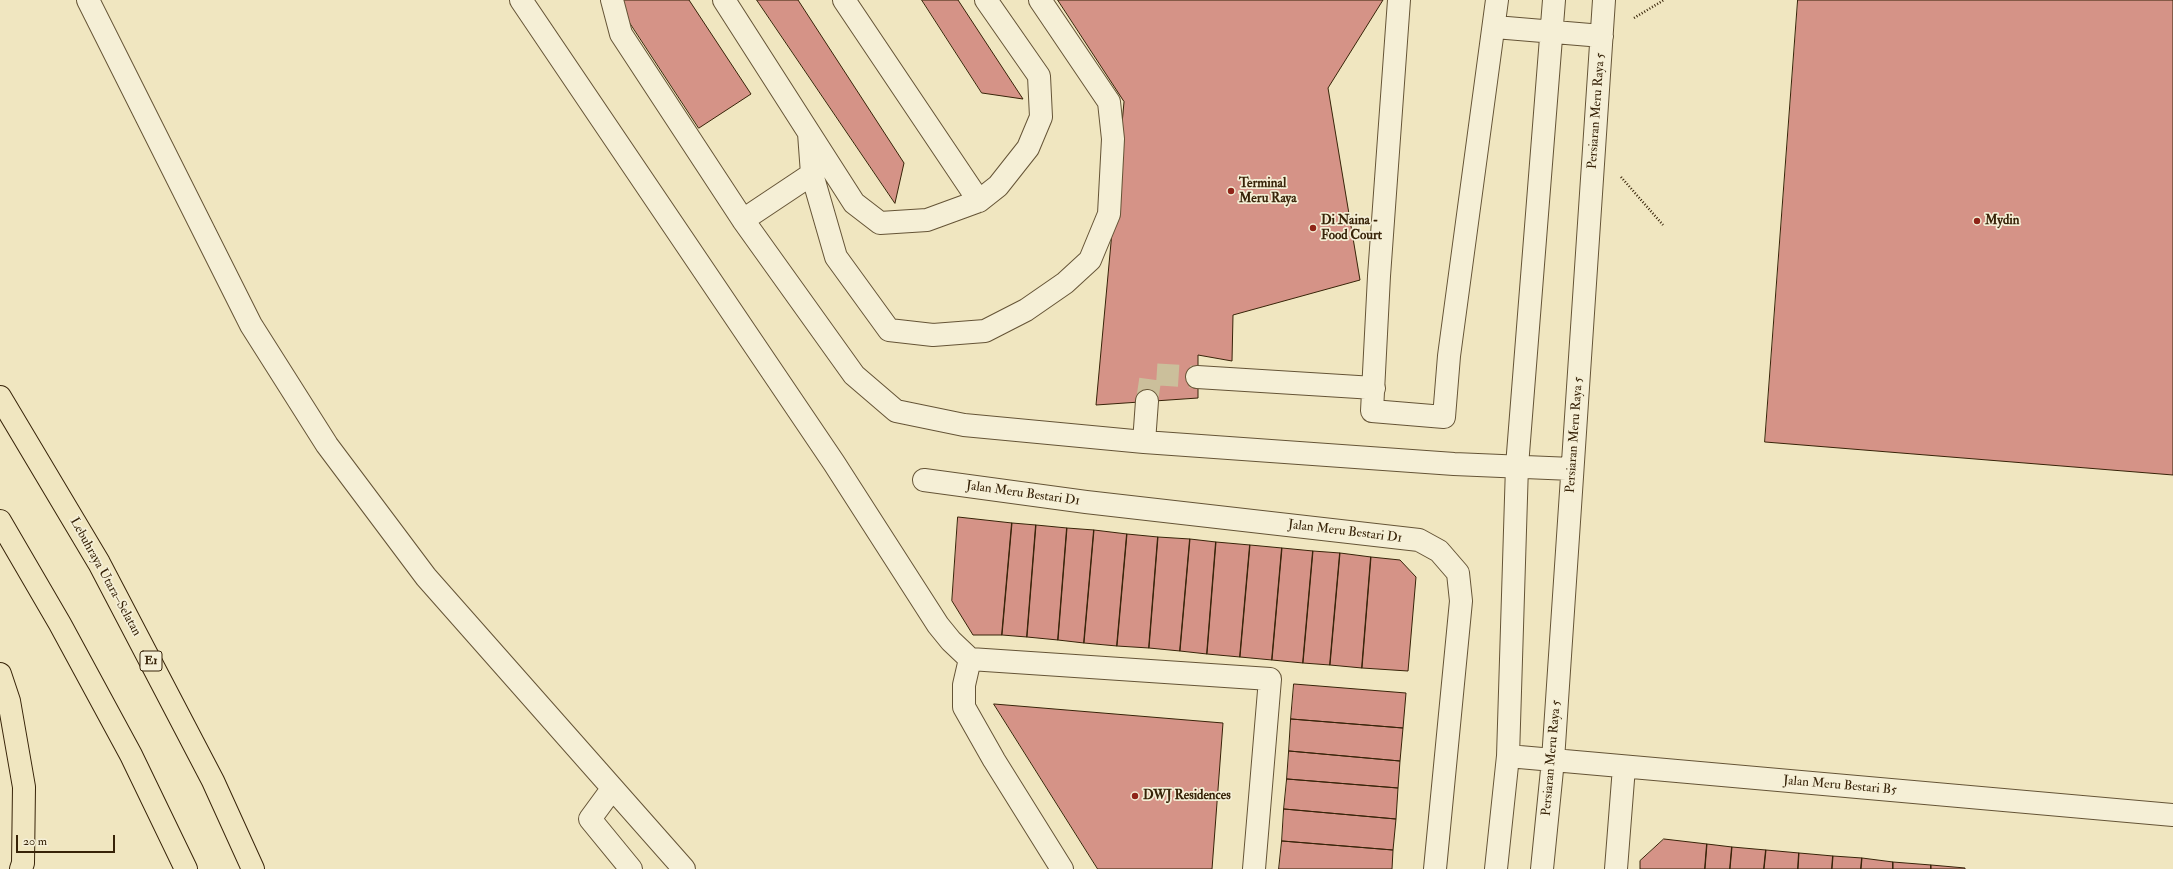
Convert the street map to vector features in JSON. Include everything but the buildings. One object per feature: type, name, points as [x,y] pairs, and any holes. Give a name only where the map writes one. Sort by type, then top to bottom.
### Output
[{"type":"highway","name":"Lebuhraya Utara–Selatan","points":[[0,397],[99,563],[213,781],[253,869]]},
{"type":"highway","points":[[0,521],[60,624],[131,755],[186,869]]},
{"type":"highway","points":[[0,674],[9,701],[24,787],[23,863],[21,869]]},
{"type":"street","points":[[88,0],[252,325],[327,445],[426,577],[684,869]]},
{"type":"street","points":[[521,0],[834,463],[938,625],[951,641],[970,659],[1270,679],[1254,869]]},
{"type":"street","points":[[612,0],[621,34],[743,220],[854,375],[896,410],[964,425],[1144,442],[1446,463],[1572,469]]},
{"type":"street","points":[[724,0],[854,203],[880,223],[927,220],[978,201],[998,186],[1028,148],[1041,117],[1039,76],[986,0]]},
{"type":"street","points":[[844,0],[978,201]]},
{"type":"street","points":[[809,133],[812,174],[836,257],[889,330],[933,335],[985,331],[1026,310],[1065,284],[1090,260],[1109,214],[1113,139],[1109,102],[1040,0]]},
{"type":"street","points":[[1400,0],[1379,276],[1372,411],[1444,417],[1449,356],[1495,27],[1497,0]]},
{"type":"street","points":[[1496,869],[1508,756],[1518,466],[1554,0]]},
{"type":"street","name":"Persiaran Meru Raya 5","points":[[1542,869],[1553,760],[1604,0]]},
{"type":"street","points":[[1495,27],[1602,36]]},
{"type":"street","points":[[743,220],[812,174]]},
{"type":"street","points":[[1197,377],[1374,388]]},
{"type":"street","points":[[1144,442],[1147,401]]},
{"type":"street","name":"Jalan Meru Bestari D1","points":[[924,480],[1086,502],[1419,540],[1439,550],[1458,573],[1461,601],[1435,869]]},
{"type":"street","points":[[970,659],[964,685],[964,707],[994,760],[1062,869]]},
{"type":"street","name":"Jalan Meru Bestari B5","points":[[1508,756],[2173,814]]},
{"type":"street","points":[[1616,869],[1624,767]]},
{"type":"street","points":[[612,789],[590,819],[631,869]]},
{"type":"path","points":[[1634,18],[1664,0]]},
{"type":"path","points":[[1621,177],[1663,225]]},
{"type":"tunnel","points":[[1147,401],[1151,374],[1197,377]]},
{"type":"place","name":"Terminal Meru Raya","points":[[1231,191]]},
{"type":"place","name":"Mydin","points":[[1977,221]]},
{"type":"place","name":"Di Naina - Food Court","points":[[1313,228]]},
{"type":"place","name":"DWJ Residences","points":[[1135,796]]}]
